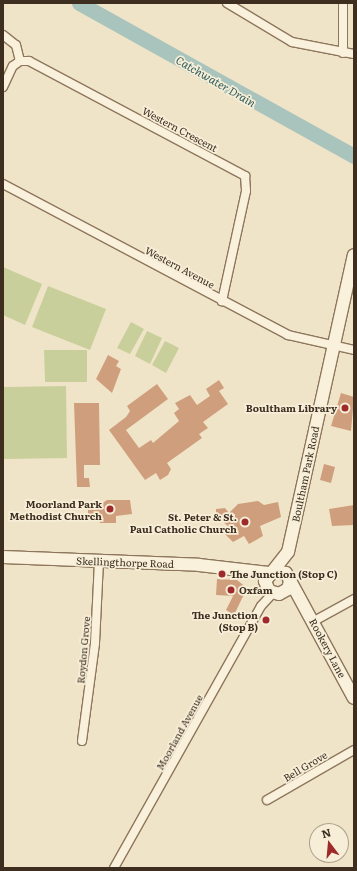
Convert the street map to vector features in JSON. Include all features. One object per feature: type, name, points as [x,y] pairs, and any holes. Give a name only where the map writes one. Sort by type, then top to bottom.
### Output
[{"type":"street","points":[[227,3],[292,42],[342,53],[354,54]]},
{"type":"street","points":[[342,53],[343,3]]},
{"type":"street","points":[[3,35],[16,45],[20,61],[12,66],[3,87]]},
{"type":"street","name":"Western Crescent","points":[[20,61],[29,61],[245,176],[246,192],[222,301]]},
{"type":"street","name":"Western Avenue","points":[[3,184],[288,335],[354,350]]},
{"type":"street","name":"Boultham Park Road","points":[[288,577],[288,552],[354,255]]},
{"type":"street","points":[[271,583],[288,552]]},
{"type":"street","name":"Skellingthorpe Road","points":[[3,557],[246,569],[271,583]]},
{"type":"street","name":"Roydon Grove","points":[[82,741],[95,643],[99,561]]},
{"type":"street","points":[[271,583],[288,577]]},
{"type":"street","points":[[271,583],[288,577]]},
{"type":"street","name":"Rookery Lane","points":[[288,577],[314,621],[354,698]]},
{"type":"street","points":[[271,583],[300,599]]},
{"type":"street","name":"Moorland Avenue","points":[[114,868],[261,606],[271,583]]},
{"type":"street","points":[[314,621],[354,599]]},
{"type":"street","name":"Bell Grove","points":[[267,800],[354,750]]},
{"type":"green space","points":[[3,267],[42,284],[25,325],[3,315]]},
{"type":"green space","points":[[48,286],[106,309],[90,350],[32,327]]},
{"type":"green space","points":[[131,322],[144,329],[130,354],[117,348]]},
{"type":"green space","points":[[147,331],[162,338],[150,364],[135,356]]},
{"type":"green space","points":[[165,341],[179,348],[166,373],[152,365]]},
{"type":"green space","points":[[44,350],[87,350],[87,382],[45,382]]},
{"type":"green space","points":[[66,386],[67,458],[3,459],[3,387]]},
{"type":"building","points":[[108,355],[119,361],[116,366],[121,369],[112,393],[96,379]]},
{"type":"building","points":[[219,380],[224,388],[219,391],[228,404],[203,422],[208,428],[199,434],[202,438],[167,463],[171,469],[168,475],[160,480],[156,473],[145,480],[109,430],[126,417],[130,411],[127,406],[157,384],[168,399],[126,430],[139,448],[151,440],[153,443],[179,421],[174,413],[179,409],[175,403],[190,395],[197,405],[210,396],[206,389]]},
{"type":"building","name":"Boultham Library","points":[[341,393],[354,397],[351,431],[331,426]]},
{"type":"building","points":[[74,403],[99,403],[100,465],[84,465],[84,478],[89,478],[90,487],[77,487]]},
{"type":"building","points":[[324,464],[335,467],[331,483],[320,480]]},
{"type":"building","name":"Moorland Park Methodist Church","points":[[107,500],[130,500],[132,514],[116,516],[116,523],[100,523],[96,515],[88,514],[88,504],[101,504]]},
{"type":"building","name":"St. Peter & St. Paul Catholic Church","points":[[258,501],[264,505],[278,502],[281,517],[260,526],[263,536],[249,544],[244,536],[233,542],[223,532],[228,526],[216,516],[216,509],[225,508],[229,513],[238,504]]},
{"type":"building","points":[[354,505],[354,525],[332,526],[329,509]]},
{"type":"building","name":"Oxfam","points":[[217,579],[237,580],[247,588],[234,615],[226,610],[233,596],[216,595]]},
{"type":"waterway","name":"Catchwater Drain","points":[[79,3],[354,156]]},
{"type":"place","name":"Boultham Library","points":[[345,408]]},
{"type":"place","name":"Moorland Park Methodist Church","points":[[110,509]]},
{"type":"place","name":"St. Peter & St. Paul Catholic Church","points":[[245,522]]},
{"type":"place","name":"The Junction (Stop C)","points":[[222,574]]},
{"type":"place","name":"Oxfam","points":[[231,590]]},
{"type":"place","name":"The Junction (Stop B)","points":[[266,620]]}]
